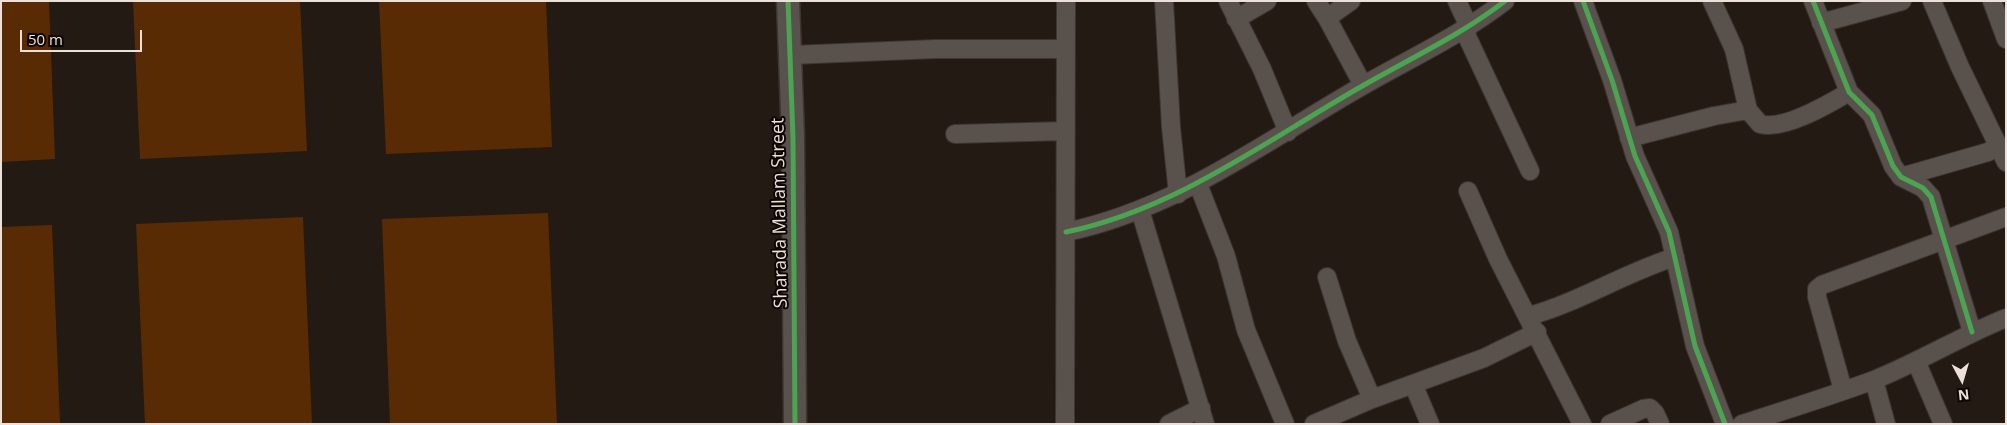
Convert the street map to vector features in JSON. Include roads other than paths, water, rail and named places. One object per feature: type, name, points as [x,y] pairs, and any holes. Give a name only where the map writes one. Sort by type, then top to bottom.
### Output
[{"type":"street","name":"Sharada Mallam Street","points":[[774,1],[778,138],[780,424]]},
{"type":"street","name":"Sharada Mallam Street","points":[[788,1],[791,54],[795,424]]},
{"type":"street","points":[[1065,424],[1066,232],[1064,49],[1066,1]]},
{"type":"street","points":[[1164,1],[1171,127],[1178,194]]},
{"type":"street","points":[[1228,1],[1262,69],[1288,132]]},
{"type":"street","points":[[1236,19],[1267,1]]},
{"type":"street","points":[[1316,1],[1364,85]]},
{"type":"street","points":[[1327,18],[1351,1]]},
{"type":"street","points":[[1457,1],[1466,28],[1530,171]]},
{"type":"street","points":[[1066,232],[1092,227],[1140,210],[1198,184],[1364,85],[1466,28],[1504,1]]},
{"type":"street","points":[[1583,1],[1600,45],[1634,156],[1669,232],[1695,346],[1724,424]]},
{"type":"street","points":[[1712,1],[1734,49],[1748,110],[1760,124],[1773,126],[1829,104],[1849,92]]},
{"type":"street","points":[[1813,1],[1849,92],[1872,115],[1889,158],[1901,177],[1923,188],[1931,196],[1972,332]]},
{"type":"street","points":[[1901,177],[1964,160],[2001,144],[1960,67],[1932,1]]},
{"type":"street","points":[[1992,1],[2006,39]]},
{"type":"street","points":[[1821,23],[1895,2]]},
{"type":"street","points":[[791,54],[936,48],[1064,49]]},
{"type":"street","points":[[1629,138],[1706,118],[1748,110]]},
{"type":"street","points":[[955,134],[1065,131]]},
{"type":"street","points":[[1198,184],[1226,256],[1246,330],[1285,424]]},
{"type":"street","points":[[1468,190],[1498,259],[1533,324],[1582,424]]},
{"type":"street","points":[[1140,210],[1203,416],[1169,424]]},
{"type":"street","points":[[1843,390],[1817,297],[1818,289],[1822,285],[1944,239],[1981,228],[2006,217]]},
{"type":"street","points":[[1314,424],[1372,399],[1484,358],[1533,324],[1644,267],[1674,257]]},
{"type":"street","points":[[1327,277],[1346,341],[1372,399]]},
{"type":"street","points":[[1742,424],[1874,380],[1972,332],[2006,318]]},
{"type":"street","points":[[1916,361],[1943,424]]},
{"type":"street","points":[[1874,380],[1886,424]]},
{"type":"street","points":[[1413,384],[1430,424]]},
{"type":"street","points":[[1610,424],[1647,408],[1656,413],[1660,424]]}]
